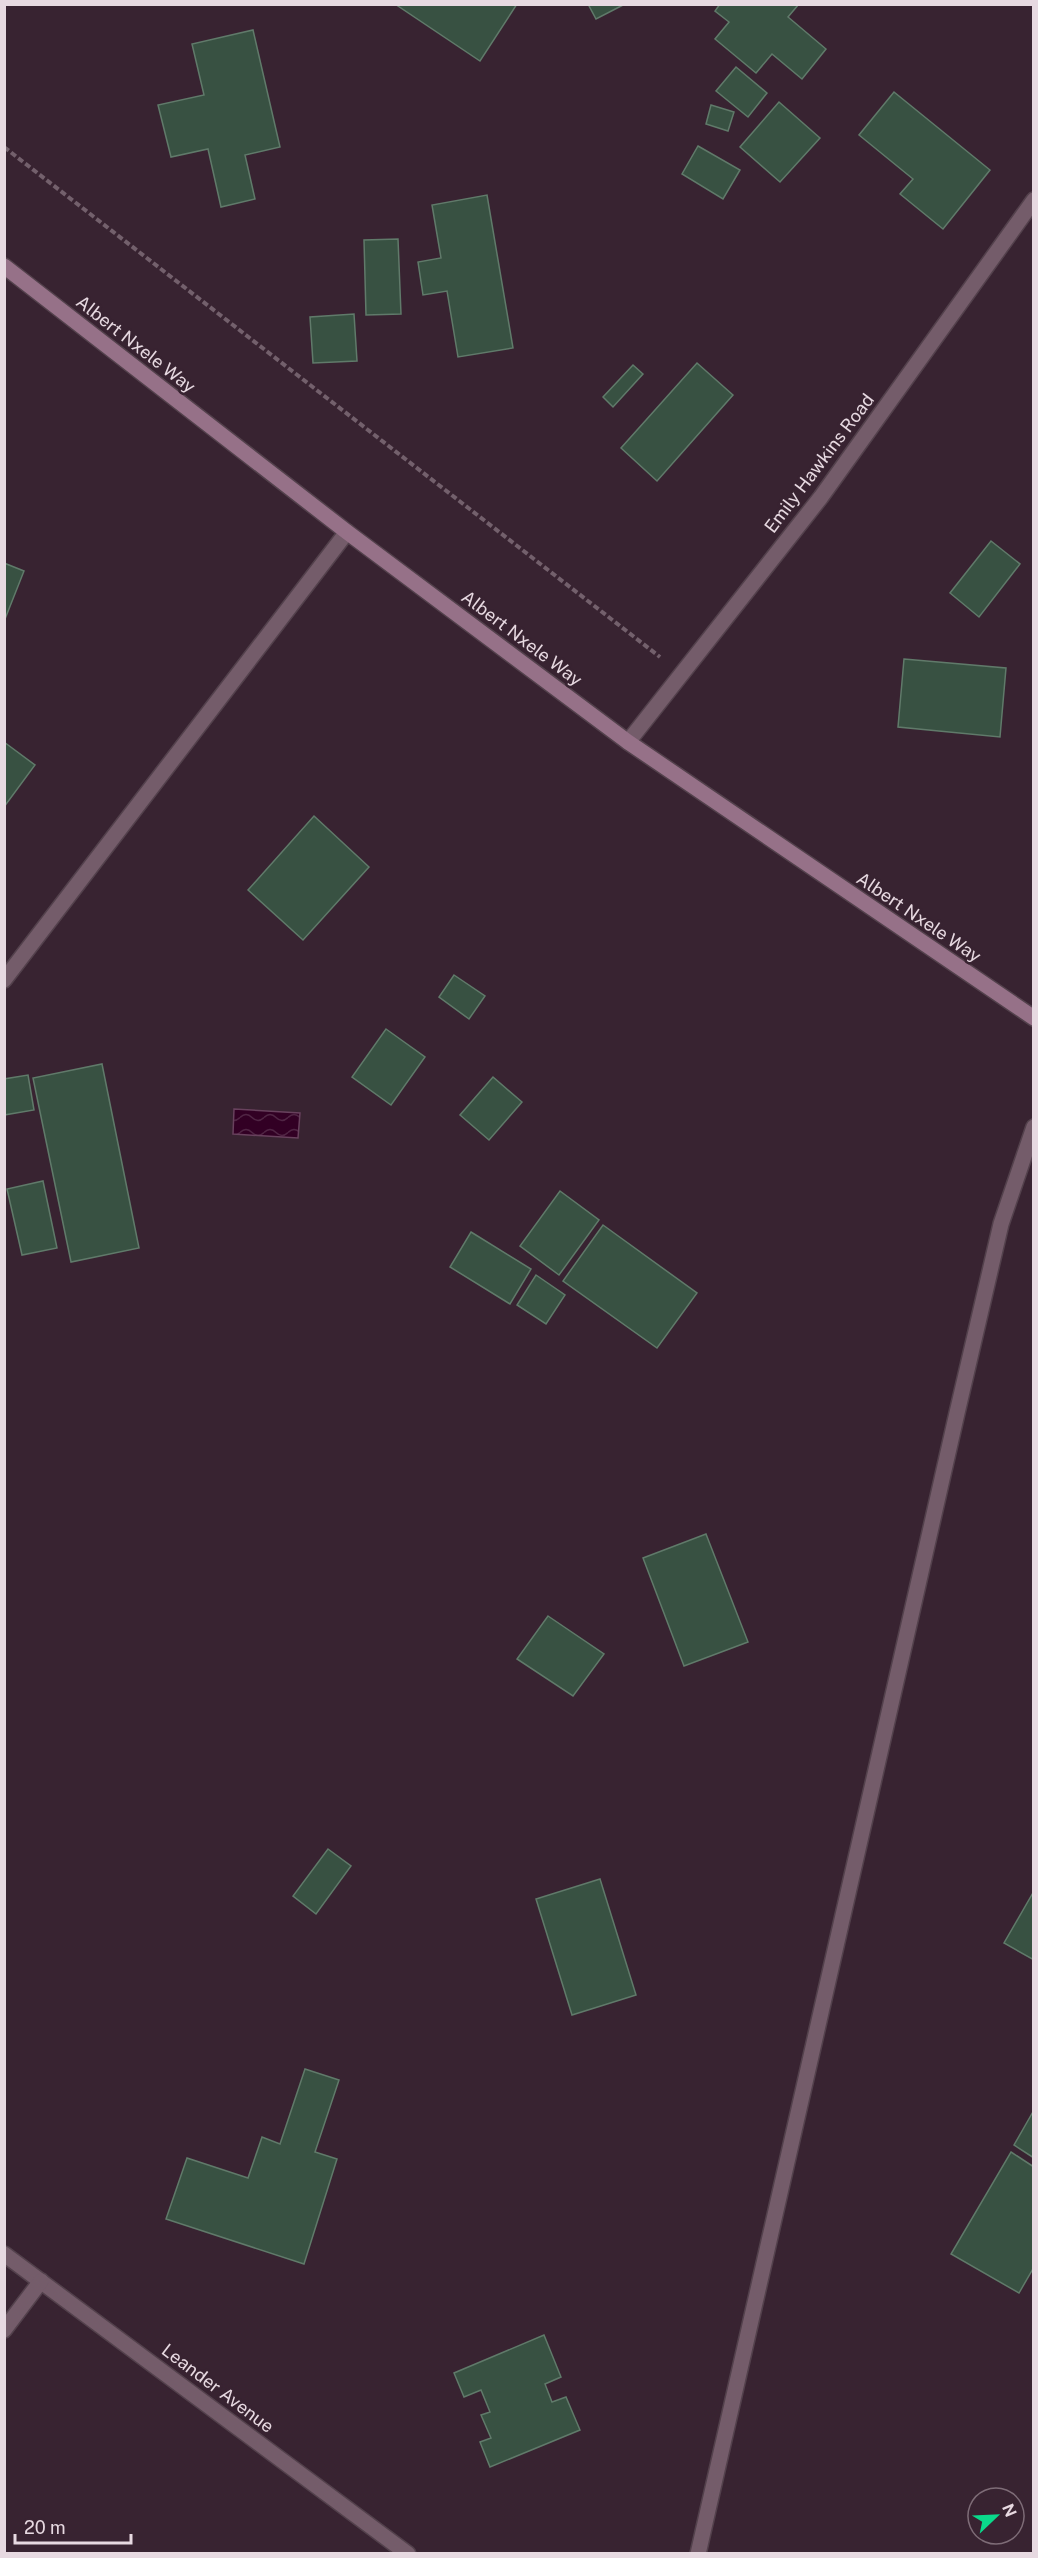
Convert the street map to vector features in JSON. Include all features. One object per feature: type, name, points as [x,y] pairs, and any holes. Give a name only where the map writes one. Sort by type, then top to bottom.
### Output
[{"type":"main road","name":"Albert Nxele Way","points":[[4,266],[347,532],[628,742],[1034,1018]]},
{"type":"street","name":"Emily Hawkins Road","points":[[628,742],[821,496],[1034,200]]},
{"type":"street","points":[[4,980],[347,532]]},
{"type":"street","points":[[698,2553],[1001,1224],[1034,1128]]},
{"type":"street","name":"Leander Avenue","points":[[4,2253],[408,2553]]},
{"type":"street","points":[[4,2330],[40,2281]]},
{"type":"path","points":[[4,147],[681,674]]},
{"type":"water","points":[[234,1109],[300,1113],[298,1138],[233,1134]]},
{"type":"building","points":[[395,4],[517,4],[480,61]]},
{"type":"building","points":[[588,4],[625,4],[596,19]]},
{"type":"building","points":[[720,4],[799,4],[788,17],[826,49],[802,79],[772,54],[756,73],[715,39],[729,22],[715,11]]},
{"type":"building","points":[[253,30],[280,147],[245,155],[255,199],[221,207],[208,149],[171,157],[158,105],[204,95],[192,44]]},
{"type":"building","points":[[736,67],[767,93],[748,117],[716,91]]},
{"type":"building","points":[[894,92],[990,170],[943,229],[900,194],[913,179],[859,135]]},
{"type":"building","points":[[779,102],[820,138],[780,182],[740,147]]},
{"type":"building","points":[[711,105],[734,112],[728,131],[706,124]]},
{"type":"building","points":[[698,146],[740,170],[723,199],[682,174]]},
{"type":"building","points":[[487,195],[513,348],[458,357],[447,291],[423,295],[418,262],[441,258],[432,205]]},
{"type":"building","points":[[398,239],[401,314],[366,315],[364,240]]},
{"type":"building","points":[[354,314],[357,361],[313,363],[310,317]]},
{"type":"building","points":[[697,363],[733,395],[657,481],[621,448]]},
{"type":"building","points":[[633,365],[643,374],[613,407],[603,397]]},
{"type":"building","points":[[991,541],[1020,564],[979,617],[950,593]]},
{"type":"building","points":[[4,563],[24,571],[5,619],[4,619]]},
{"type":"building","points":[[904,659],[1006,668],[1000,737],[898,727]]},
{"type":"building","points":[[4,742],[35,765],[4,807]]},
{"type":"building","points":[[314,816],[369,867],[303,940],[248,890]]},
{"type":"building","points":[[454,975],[485,996],[469,1019],[439,997]]},
{"type":"building","points":[[386,1029],[425,1057],[391,1105],[352,1077]]},
{"type":"building","points":[[102,1064],[139,1248],[71,1262],[33,1078]]},
{"type":"building","points":[[28,1075],[34,1110],[4,1115],[4,1079]]},
{"type":"building","points":[[493,1077],[522,1102],[489,1140],[460,1115]]},
{"type":"building","points":[[43,1181],[57,1248],[22,1255],[7,1189]]},
{"type":"building","points":[[560,1191],[599,1220],[559,1275],[520,1246]]},
{"type":"building","points":[[603,1225],[697,1293],[657,1348],[563,1281]]},
{"type":"building","points":[[471,1232],[531,1269],[510,1304],[450,1267]]},
{"type":"building","points":[[536,1275],[565,1295],[546,1324],[517,1305]]},
{"type":"building","points":[[706,1534],[748,1642],[684,1666],[643,1558]]},
{"type":"building","points":[[548,1616],[604,1654],[573,1696],[517,1659]]},
{"type":"building","points":[[328,1849],[351,1866],[316,1914],[293,1896]]},
{"type":"building","points":[[600,1879],[636,1995],[572,2015],[536,1899]]},
{"type":"building","points":[[1034,1891],[1034,1960],[1004,1943]]},
{"type":"building","points":[[305,2069],[339,2080],[315,2152],[337,2159],[304,2264],[166,2219],[187,2158],[248,2178],[262,2137],[280,2144]]},
{"type":"building","points":[[1034,2110],[1034,2158],[1014,2145]]},
{"type":"building","points":[[1011,2152],[1034,2167],[1034,2267],[1019,2293],[951,2254]]},
{"type":"building","points":[[544,2335],[561,2377],[545,2384],[552,2402],[566,2397],[580,2430],[490,2467],[480,2442],[491,2438],[481,2415],[490,2412],[481,2390],[464,2397],[454,2373]]}]
